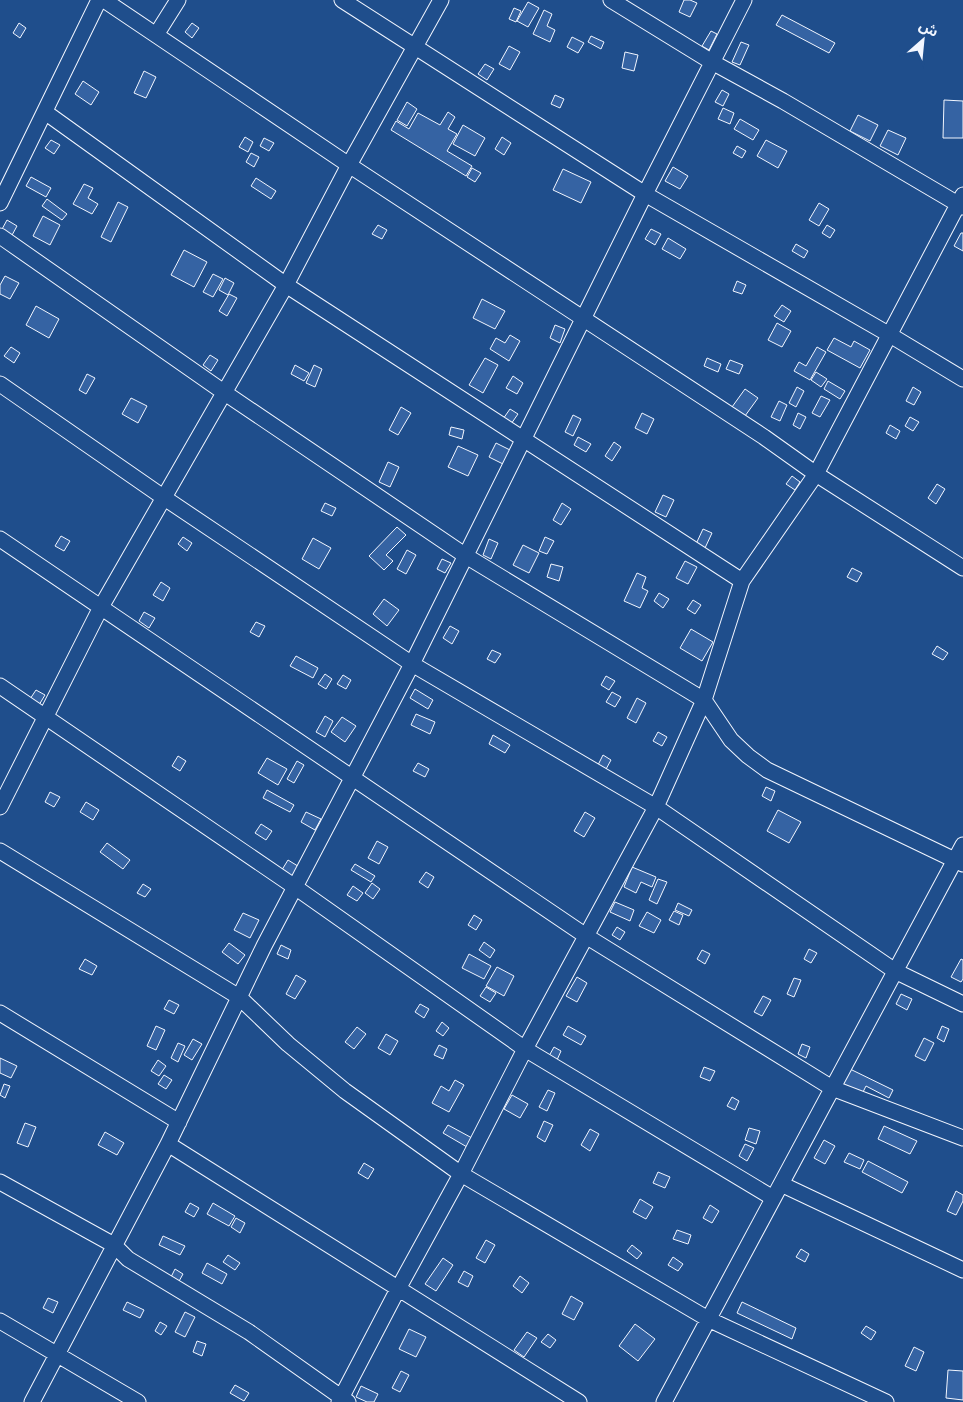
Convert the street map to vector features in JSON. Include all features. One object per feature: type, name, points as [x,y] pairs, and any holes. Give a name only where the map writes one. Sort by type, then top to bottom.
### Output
[{"type":"street","points":[[0,203],[100,0]]},
{"type":"street","points":[[104,0],[583,320],[816,474],[963,568]]},
{"type":"street","points":[[156,35],[178,0]]},
{"type":"street","points":[[342,0],[645,194],[890,334],[963,379]]},
{"type":"street","points":[[0,807],[101,607],[286,286],[349,165],[441,0]]},
{"type":"street","points":[[0,1182],[114,1245],[128,1259],[152,1275],[249,1332],[342,1401],[398,1289],[656,807],[704,700],[742,581],[816,474],[961,202],[712,62],[611,0]]},
{"type":"street","points":[[32,1402],[168,1144],[239,997],[412,664],[645,194],[744,0]]},
{"type":"street","points":[[45,112],[286,286],[742,581]]},
{"type":"street","points":[[0,236],[225,393],[466,556],[704,700],[731,740],[767,770],[959,862]]},
{"type":"street","points":[[0,384],[163,497],[412,664],[656,807],[895,971],[963,1004]]},
{"type":"street","points":[[0,539],[586,936],[832,1088],[963,1138]]},
{"type":"street","points":[[0,686],[295,887],[525,1049],[773,1198]]},
{"type":"street","points":[[664,1402],[895,971],[959,862],[963,845]]},
{"type":"street","points":[[0,851],[239,997],[288,1044],[345,1091],[461,1174],[708,1319],[886,1402]]},
{"type":"street","points":[[0,1014],[179,1122]]},
{"type":"street","points":[[168,1144],[579,1402]]},
{"type":"street","points":[[781,1184],[963,1270]]},
{"type":"street","points":[[0,1321],[138,1402]]},
{"type":"building","points":[[684,0],[697,3],[690,17],[679,12]]},
{"type":"building","points":[[528,2],[539,8],[528,27],[517,21]]},
{"type":"building","points":[[514,8],[521,11],[516,22],[509,19]]},
{"type":"building","points":[[544,10],[552,14],[547,26],[555,30],[550,42],[533,34]]},
{"type":"building","points":[[782,15],[835,43],[829,53],[776,25]]},
{"type":"building","points":[[19,23],[26,28],[20,38],[13,33]]},
{"type":"building","points":[[192,23],[199,28],[192,38],[185,32]]},
{"type":"building","points":[[711,31],[717,34],[709,50],[702,46]]},
{"type":"building","points":[[591,36],[604,42],[601,49],[588,42]]},
{"type":"building","points":[[572,37],[584,43],[578,53],[567,47]]},
{"type":"building","points":[[741,42],[749,45],[740,65],[732,62]]},
{"type":"building","points":[[509,46],[520,52],[510,70],[499,64]]},
{"type":"building","points":[[625,52],[638,55],[634,71],[622,68]]},
{"type":"building","points":[[485,64],[494,69],[487,80],[478,74]]},
{"type":"building","points":[[144,71],[156,77],[146,98],[134,93]]},
{"type":"building","points":[[83,81],[99,92],[91,105],[75,94]]},
{"type":"building","points":[[722,90],[729,94],[723,106],[715,102]]},
{"type":"building","points":[[555,95],[564,99],[560,108],[551,104]]},
{"type":"building","points":[[944,100],[963,101],[963,138],[943,138]]},
{"type":"building","points":[[407,102],[417,109],[407,126],[397,120]]},
{"type":"building","points":[[723,108],[734,113],[730,124],[718,119]]},
{"type":"building","points":[[448,112],[455,117],[448,129],[457,134],[447,151],[472,166],[466,176],[391,130],[396,121],[409,129],[418,113],[440,125]]},
{"type":"building","points":[[858,115],[878,125],[870,141],[850,131]]},
{"type":"building","points":[[740,119],[759,130],[753,140],[734,129]]},
{"type":"building","points":[[463,125],[485,138],[475,156],[453,144]]},
{"type":"building","points":[[888,130],[906,138],[898,155],[880,146]]},
{"type":"building","points":[[245,137],[253,142],[248,152],[239,147]]},
{"type":"building","points":[[502,137],[511,143],[504,155],[495,149]]},
{"type":"building","points":[[264,138],[274,143],[269,151],[260,146]]},
{"type":"building","points":[[51,140],[60,145],[54,154],[45,148]]},
{"type":"building","points":[[766,140],[787,151],[778,168],[757,156]]},
{"type":"building","points":[[737,146],[746,151],[742,158],[733,153]]},
{"type":"building","points":[[251,153],[259,157],[254,167],[246,162]]},
{"type":"building","points":[[673,167],[688,176],[680,189],[665,181]]},
{"type":"building","points":[[472,168],[481,173],[475,182],[467,177]]},
{"type":"building","points":[[563,169],[591,182],[581,203],[553,190]]},
{"type":"building","points":[[31,177],[51,188],[46,197],[26,186]]},
{"type":"building","points":[[256,178],[276,191],[271,199],[251,186]]},
{"type":"building","points":[[84,184],[93,188],[88,198],[98,204],[92,214],[73,204]]},
{"type":"building","points":[[47,199],[67,214],[62,220],[42,206]]},
{"type":"building","points":[[118,202],[128,207],[111,242],[101,237]]},
{"type":"building","points":[[819,203],[829,209],[819,226],[809,220]]},
{"type":"building","points":[[43,216],[60,225],[50,245],[33,236]]},
{"type":"building","points":[[7,220],[17,226],[11,237],[1,231]]},
{"type":"building","points":[[378,225],[387,230],[382,239],[372,234]]},
{"type":"building","points":[[827,225],[835,230],[830,238],[822,233]]},
{"type":"building","points":[[651,229],[661,234],[655,245],[645,239]]},
{"type":"building","points":[[961,233],[963,233],[963,251],[954,246]]},
{"type":"building","points":[[668,238],[686,249],[680,259],[662,249]]},
{"type":"building","points":[[796,244],[808,251],[804,258],[792,251]]},
{"type":"building","points":[[184,250],[207,262],[194,287],[171,275]]},
{"type":"building","points":[[213,274],[223,279],[213,297],[203,292]]},
{"type":"building","points":[[5,276],[19,283],[10,299],[0,294],[0,285]]},
{"type":"building","points":[[225,278],[234,283],[228,295],[219,290]]},
{"type":"building","points":[[737,281],[746,285],[742,294],[733,291]]},
{"type":"building","points":[[229,294],[237,298],[227,316],[219,311]]},
{"type":"building","points":[[482,299],[505,311],[495,329],[473,318]]},
{"type":"building","points":[[782,305],[791,311],[784,322],[774,316]]},
{"type":"building","points":[[36,306],[59,319],[49,338],[26,325]]},
{"type":"building","points":[[777,323],[791,331],[782,347],[768,340]]},
{"type":"building","points":[[555,325],[565,329],[560,343],[550,338]]},
{"type":"building","points":[[510,335],[520,341],[509,361],[490,349],[496,338],[505,343]]},
{"type":"building","points":[[834,338],[851,347],[854,341],[870,350],[860,368],[827,350]]},
{"type":"building","points":[[11,347],[20,353],[14,363],[4,356]]},
{"type":"building","points":[[817,347],[826,352],[810,380],[794,371],[799,362],[806,366]]},
{"type":"building","points":[[210,355],[218,360],[211,371],[203,365]]},
{"type":"building","points":[[485,358],[498,365],[483,393],[469,385]]},
{"type":"building","points":[[707,358],[721,364],[718,372],[704,366]]},
{"type":"building","points":[[730,360],[743,365],[739,374],[726,369]]},
{"type":"building","points":[[295,365],[309,373],[304,381],[291,374]]},
{"type":"building","points":[[314,365],[322,369],[315,387],[306,383]]},
{"type":"building","points":[[816,372],[827,379],[821,387],[811,380]]},
{"type":"building","points":[[87,374],[95,378],[86,394],[79,390]]},
{"type":"building","points":[[513,376],[523,383],[517,394],[506,388]]},
{"type":"building","points":[[828,381],[845,391],[840,399],[824,389]]},
{"type":"building","points":[[797,387],[804,391],[796,407],[789,403]]},
{"type":"building","points":[[913,387],[921,392],[914,405],[906,401]]},
{"type":"building","points":[[745,389],[758,398],[745,416],[732,407]]},
{"type":"building","points":[[821,396],[830,400],[820,417],[812,413]]},
{"type":"building","points":[[131,398],[147,406],[138,423],[122,414]]},
{"type":"building","points":[[779,401],[787,405],[780,421],[771,417]]},
{"type":"building","points":[[401,407],[411,413],[398,435],[389,430]]},
{"type":"building","points":[[510,409],[518,414],[511,424],[503,419]]},
{"type":"building","points":[[642,413],[654,419],[647,434],[635,428]]},
{"type":"building","points":[[798,413],[806,417],[800,429],[793,425]]},
{"type":"building","points":[[573,415],[581,419],[573,436],[565,432]]},
{"type":"building","points":[[910,417],[919,422],[913,431],[905,426]]},
{"type":"building","points":[[890,425],[900,431],[896,439],[886,433]]},
{"type":"building","points":[[451,427],[464,430],[462,439],[449,435]]},
{"type":"building","points":[[578,437],[591,444],[586,452],[574,445]]},
{"type":"building","points":[[614,442],[621,447],[612,461],[605,456]]},
{"type":"building","points":[[496,443],[512,451],[505,465],[489,457]]},
{"type":"building","points":[[458,446],[478,455],[468,476],[448,467]]},
{"type":"building","points":[[388,462],[399,467],[390,487],[379,482]]},
{"type":"building","points":[[792,476],[800,482],[795,490],[786,484]]},
{"type":"building","points":[[937,484],[945,489],[936,504],[928,498]]},
{"type":"building","points":[[663,495],[674,500],[666,517],[655,512]]},
{"type":"building","points":[[325,503],[336,508],[332,516],[321,511]]},
{"type":"building","points":[[562,503],[571,509],[561,525],[553,520]]},
{"type":"building","points":[[397,527],[406,535],[386,555],[393,561],[384,570],[369,556]]},
{"type":"building","points":[[703,529],[712,533],[705,548],[696,544]]},
{"type":"building","points":[[61,536],[70,541],[64,551],[55,546]]},
{"type":"building","points":[[183,537],[192,543],[187,551],[178,544]]},
{"type":"building","points":[[545,537],[554,541],[547,554],[539,551]]},
{"type":"building","points":[[313,538],[331,548],[319,569],[302,559]]},
{"type":"building","points":[[489,539],[498,543],[491,559],[483,555]]},
{"type":"building","points":[[523,545],[539,553],[529,573],[513,565]]},
{"type":"building","points":[[407,550],[416,555],[406,574],[397,569]]},
{"type":"building","points":[[442,559],[451,563],[445,573],[437,569]]},
{"type":"building","points":[[685,561],[697,567],[688,584],[676,578]]},
{"type":"building","points":[[551,564],[563,567],[559,581],[547,577]]},
{"type":"building","points":[[852,568],[862,573],[857,582],[847,577]]},
{"type":"building","points":[[637,573],[646,577],[642,588],[648,591],[640,608],[624,601]]},
{"type":"building","points":[[161,582],[170,588],[163,601],[153,595]]},
{"type":"building","points":[[659,593],[669,599],[663,608],[654,601]]},
{"type":"building","points":[[384,599],[399,610],[387,626],[373,614]]},
{"type":"building","points":[[693,600],[701,605],[695,614],[687,609]]},
{"type":"building","points":[[144,612],[155,618],[149,628],[139,621]]},
{"type":"building","points":[[256,622],[265,626],[259,637],[250,632]]},
{"type":"building","points":[[450,626],[459,631],[452,644],[443,638]]},
{"type":"building","points":[[691,629],[713,642],[702,661],[680,648]]},
{"type":"building","points":[[937,646],[948,653],[943,660],[932,654]]},
{"type":"building","points":[[492,650],[501,654],[495,663],[487,659]]},
{"type":"building","points":[[296,656],[318,668],[313,678],[290,666]]},
{"type":"building","points":[[325,674],[332,679],[326,689],[318,684]]},
{"type":"building","points":[[343,675],[351,680],[346,689],[337,684]]},
{"type":"building","points":[[606,676],[615,681],[609,690],[601,685]]},
{"type":"building","points":[[415,689],[433,700],[428,709],[410,698]]},
{"type":"building","points":[[36,690],[45,695],[39,705],[30,699]]},
{"type":"building","points":[[612,692],[621,697],[615,707],[606,702]]},
{"type":"building","points":[[637,698],[646,703],[636,723],[627,718]]},
{"type":"building","points":[[416,714],[435,722],[430,734],[411,725]]},
{"type":"building","points":[[325,716],[333,721],[325,737],[316,732]]},
{"type":"building","points":[[342,717],[356,726],[345,742],[331,732]]},
{"type":"building","points":[[658,732],[667,737],[662,746],[653,741]]},
{"type":"building","points":[[493,735],[510,745],[505,753],[489,744]]},
{"type":"building","points":[[603,755],[611,760],[605,771],[597,767]]},
{"type":"building","points":[[178,756],[186,761],[180,771],[172,766]]},
{"type":"building","points":[[267,758],[287,769],[278,785],[258,773]]},
{"type":"building","points":[[297,761],[304,765],[294,783],[287,779]]},
{"type":"building","points":[[418,763],[429,769],[425,777],[413,771]]},
{"type":"building","points":[[766,787],[775,791],[771,801],[762,796]]},
{"type":"building","points":[[267,790],[294,805],[290,812],[263,798]]},
{"type":"building","points":[[50,792],[60,797],[54,807],[45,802]]},
{"type":"building","points":[[86,802],[99,810],[93,820],[80,812]]},
{"type":"building","points":[[778,810],[801,822],[789,843],[767,831]]},
{"type":"building","points":[[306,812],[321,819],[315,830],[301,822]]},
{"type":"building","points":[[585,812],[595,818],[584,837],[574,831]]},
{"type":"building","points":[[261,824],[272,831],[266,840],[255,833]]},
{"type":"building","points":[[377,841],[388,847],[379,864],[368,858]]},
{"type":"building","points":[[107,843],[130,860],[123,869],[100,852]]},
{"type":"building","points":[[288,860],[301,868],[294,881],[280,873]]},
{"type":"building","points":[[355,864],[375,876],[371,882],[351,870]]},
{"type":"building","points":[[632,867],[656,877],[652,887],[641,882],[636,893],[624,887]]},
{"type":"building","points":[[426,872],[434,877],[428,888],[419,882]]},
{"type":"building","points":[[658,879],[667,882],[657,904],[649,900]]},
{"type":"building","points":[[372,883],[380,889],[373,899],[365,893]]},
{"type":"building","points":[[143,884],[151,889],[145,897],[137,893]]},
{"type":"building","points":[[353,886],[363,893],[357,901],[347,895]]},
{"type":"building","points":[[615,902],[634,910],[630,921],[610,912]]},
{"type":"building","points":[[678,903],[692,910],[689,916],[675,910]]},
{"type":"building","points":[[674,911],[683,915],[679,925],[669,920]]},
{"type":"building","points":[[647,912],[661,920],[654,933],[639,926]]},
{"type":"building","points":[[243,913],[259,920],[250,938],[234,930]]},
{"type":"building","points":[[474,915],[482,920],[476,930],[468,925]]},
{"type":"building","points":[[617,927],[625,932],[620,940],[612,935]]},
{"type":"building","points":[[484,942],[495,950],[490,958],[479,950]]},
{"type":"building","points":[[229,943],[245,955],[238,964],[222,952]]},
{"type":"building","points":[[281,945],[291,950],[288,959],[277,954]]},
{"type":"building","points":[[809,949],[817,953],[811,963],[804,959]]},
{"type":"building","points":[[702,950],[710,954],[705,964],[697,959]]},
{"type":"building","points":[[469,954],[491,966],[484,979],[462,968]]},
{"type":"building","points":[[85,959],[97,966],[92,975],[79,969]]},
{"type":"building","points":[[961,959],[963,960],[963,979],[961,982],[951,977]]},
{"type":"building","points":[[497,967],[514,976],[504,996],[486,986]]},
{"type":"building","points":[[296,975],[306,981],[295,999],[286,994]]},
{"type":"building","points":[[577,977],[587,983],[577,1002],[566,996]]},
{"type":"building","points":[[794,978],[801,980],[794,997],[787,994]]},
{"type":"building","points":[[486,987],[496,993],[490,1002],[480,996]]},
{"type":"building","points":[[901,994],[912,999],[907,1010],[896,1004]]},
{"type":"building","points":[[763,996],[771,1000],[762,1016],[754,1012]]},
{"type":"building","points":[[169,1000],[179,1005],[174,1014],[164,1009]]},
{"type":"building","points":[[420,1004],[429,1009],[424,1018],[415,1012]]},
{"type":"building","points":[[442,1022],[449,1028],[443,1036],[436,1031]]},
{"type":"building","points":[[156,1026],[165,1030],[156,1050],[147,1046]]},
{"type":"building","points":[[568,1026],[586,1036],[581,1045],[563,1035]]},
{"type":"building","points":[[942,1026],[949,1029],[944,1042],[937,1038]]},
{"type":"building","points":[[357,1027],[366,1034],[354,1049],[345,1042]]},
{"type":"building","points":[[386,1034],[398,1041],[390,1055],[378,1048]]},
{"type":"building","points":[[924,1038],[934,1043],[925,1061],[915,1056]]},
{"type":"building","points":[[193,1039],[202,1044],[192,1060],[184,1055]]},
{"type":"building","points":[[178,1043],[185,1046],[178,1062],[171,1058]]},
{"type":"building","points":[[802,1044],[810,1047],[806,1058],[798,1054]]},
{"type":"building","points":[[439,1045],[447,1049],[443,1059],[434,1055]]},
{"type":"building","points":[[554,1047],[561,1051],[557,1060],[549,1056]]},
{"type":"building","points":[[0,1058],[17,1066],[11,1078],[0,1073]]},
{"type":"building","points":[[158,1060],[166,1066],[159,1076],[151,1071]]},
{"type":"building","points":[[704,1067],[715,1071],[710,1081],[700,1077]]},
{"type":"building","points":[[850,1069],[893,1090],[889,1098],[866,1086],[861,1096],[841,1086]]},
{"type":"building","points":[[164,1075],[172,1080],[166,1089],[158,1084]]},
{"type":"building","points":[[455,1080],[464,1085],[449,1112],[432,1103],[441,1086],[449,1091]]},
{"type":"building","points":[[4,1084],[10,1086],[5,1098],[0,1095]]},
{"type":"building","points":[[548,1090],[555,1093],[547,1111],[539,1107]]},
{"type":"building","points":[[512,1095],[528,1104],[520,1118],[504,1109]]},
{"type":"building","points":[[732,1097],[739,1101],[735,1110],[727,1106]]},
{"type":"building","points":[[544,1121],[553,1125],[545,1142],[537,1137]]},
{"type":"building","points":[[25,1123],[36,1127],[28,1147],[17,1143]]},
{"type":"building","points":[[448,1125],[472,1138],[467,1147],[443,1133]]},
{"type":"building","points":[[884,1126],[917,1141],[910,1154],[878,1139]]},
{"type":"building","points":[[749,1128],[760,1131],[756,1144],[745,1140]]},
{"type":"building","points":[[590,1129],[599,1134],[590,1151],[581,1145]]},
{"type":"building","points":[[105,1132],[124,1143],[117,1155],[98,1145]]},
{"type":"building","points":[[824,1140],[835,1146],[825,1164],[814,1158]]},
{"type":"building","points":[[745,1144],[754,1148],[747,1161],[739,1156]]},
{"type":"building","points":[[849,1153],[864,1160],[860,1169],[844,1162]]},
{"type":"building","points":[[868,1161],[908,1182],[902,1193],[862,1172]]},
{"type":"building","points":[[364,1163],[374,1169],[368,1179],[358,1173]]},
{"type":"building","points":[[658,1172],[670,1177],[665,1188],[653,1183]]},
{"type":"building","points":[[956,1191],[963,1195],[963,1201],[956,1215],[947,1211]]},
{"type":"building","points":[[640,1199],[653,1207],[646,1219],[633,1212]]},
{"type":"building","points":[[190,1203],[199,1208],[194,1217],[185,1212]]},
{"type":"building","points":[[213,1203],[235,1216],[229,1226],[207,1214]]},
{"type":"building","points":[[710,1205],[719,1211],[712,1223],[703,1218]]},
{"type":"building","points":[[236,1218],[245,1223],[240,1233],[231,1227]]},
{"type":"building","points":[[677,1230],[691,1235],[688,1244],[673,1239]]},
{"type":"building","points":[[163,1236],[185,1246],[180,1255],[159,1245]]},
{"type":"building","points":[[486,1240],[495,1245],[485,1263],[476,1258]]},
{"type":"building","points":[[632,1245],[642,1253],[637,1259],[627,1251]]},
{"type":"building","points":[[801,1249],[809,1254],[805,1262],[796,1257]]},
{"type":"building","points":[[228,1255],[240,1263],[235,1270],[223,1262]]},
{"type":"building","points":[[673,1257],[683,1264],[678,1271],[668,1265]]},
{"type":"building","points":[[443,1258],[453,1265],[436,1291],[425,1284]]},
{"type":"building","points":[[207,1263],[227,1274],[222,1284],[202,1273]]},
{"type":"building","points":[[175,1269],[183,1274],[178,1283],[170,1279]]},
{"type":"building","points":[[464,1271],[473,1276],[468,1287],[458,1282]]},
{"type":"building","points":[[520,1276],[529,1283],[522,1293],[513,1286]]},
{"type":"building","points":[[571,1296],[583,1303],[574,1320],[562,1314]]},
{"type":"building","points":[[48,1298],[58,1302],[53,1313],[43,1308]]},
{"type":"building","points":[[127,1302],[144,1310],[140,1318],[123,1310]]},
{"type":"building","points":[[742,1302],[796,1328],[792,1339],[737,1313]]},
{"type":"building","points":[[185,1312],[195,1317],[185,1337],[175,1332]]},
{"type":"building","points":[[160,1322],[167,1326],[161,1335],[155,1331]]},
{"type":"building","points":[[635,1324],[655,1339],[638,1361],[619,1346]]},
{"type":"building","points":[[866,1326],[876,1332],[871,1340],[861,1333]]},
{"type":"building","points":[[409,1329],[426,1337],[416,1357],[399,1349]]},
{"type":"building","points":[[527,1332],[537,1338],[524,1357],[514,1350]]},
{"type":"building","points":[[548,1334],[556,1340],[550,1348],[541,1342]]},
{"type":"building","points":[[197,1341],[206,1344],[202,1356],[193,1352]]},
{"type":"building","points":[[914,1347],[924,1352],[916,1371],[905,1366]]},
{"type":"building","points":[[948,1370],[963,1371],[963,1400],[946,1398]]},
{"type":"building","points":[[401,1371],[409,1375],[400,1392],[392,1388]]},
{"type":"building","points":[[235,1385],[249,1393],[244,1401],[230,1393]]},
{"type":"building","points":[[361,1386],[378,1394],[374,1402],[367,1402],[356,1397]]}]
